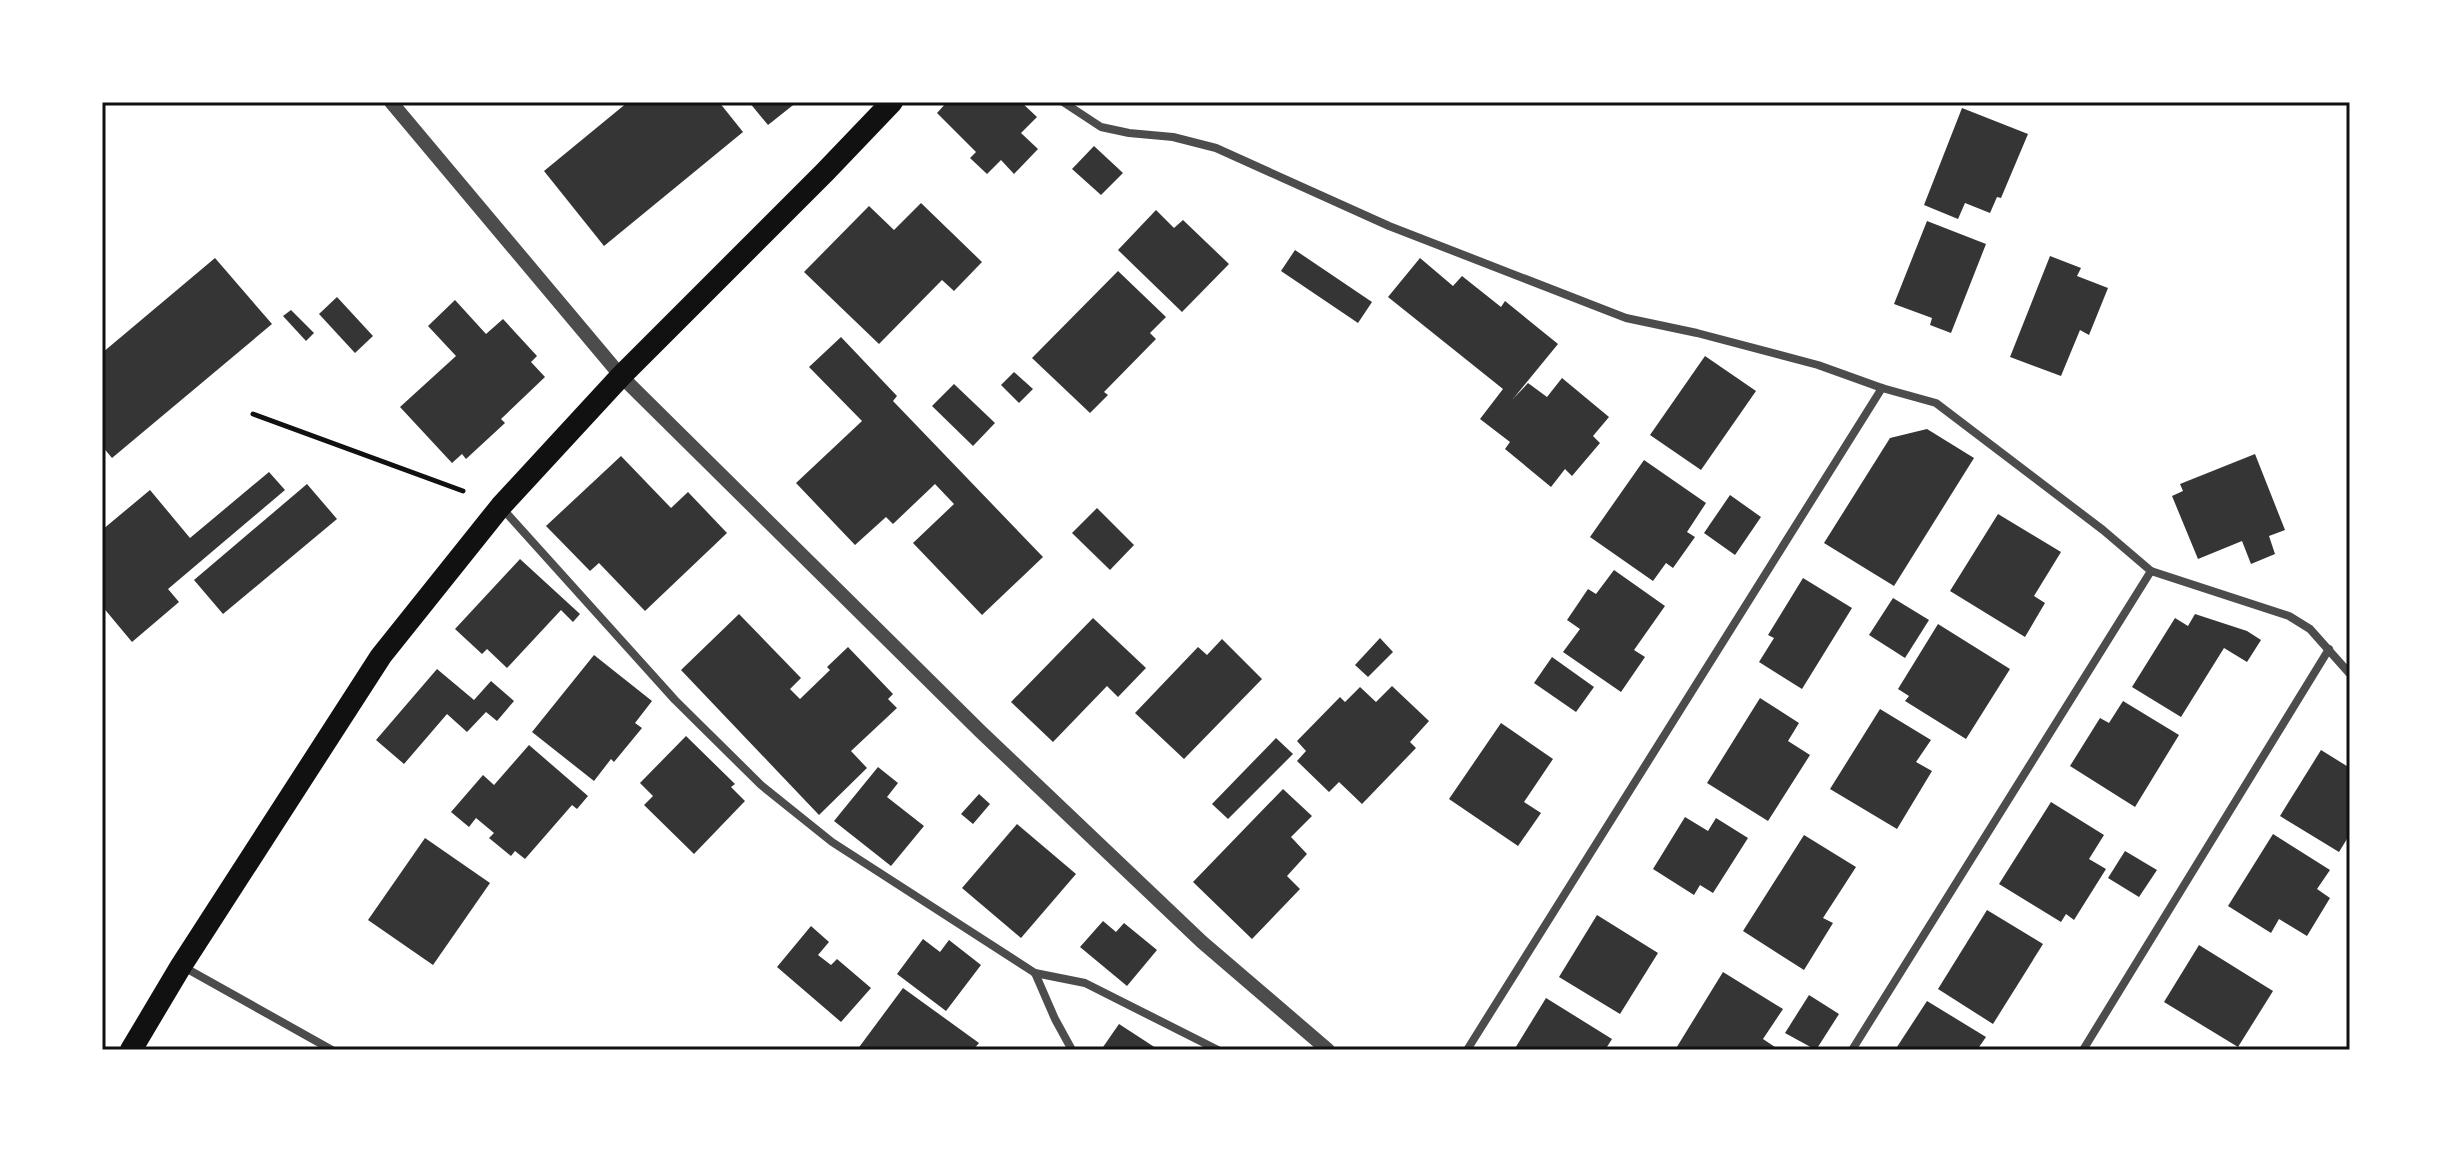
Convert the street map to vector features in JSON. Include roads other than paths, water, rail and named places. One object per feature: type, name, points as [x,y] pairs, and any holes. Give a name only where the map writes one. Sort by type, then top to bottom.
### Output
[{"type":"highway","points":[[131,1050],[181,966],[381,656],[501,506],[621,376],[892,102]]},
{"type":"street","points":[[391,102],[621,376],[981,732],[1202,942],[1328,1050]]},
{"type":"street","points":[[1063,102],[1101,127],[1173,137],[1216,148],[1389,226],[1626,318],[1818,365],[1936,403],[2103,530],[2151,571],[2289,616],[2310,629],[2350,674]]},
{"type":"street","points":[[1467,1050],[1882,388]]},
{"type":"street","points":[[501,506],[675,700],[761,785],[832,842],[1035,973],[1085,983],[1218,1050]]},
{"type":"street","points":[[1852,1050],[2151,571]]},
{"type":"street","points":[[2083,1050],[2329,649]]},
{"type":"street","points":[[181,966],[332,1050]]},
{"type":"street","points":[[1035,973],[1072,1050]]}]
